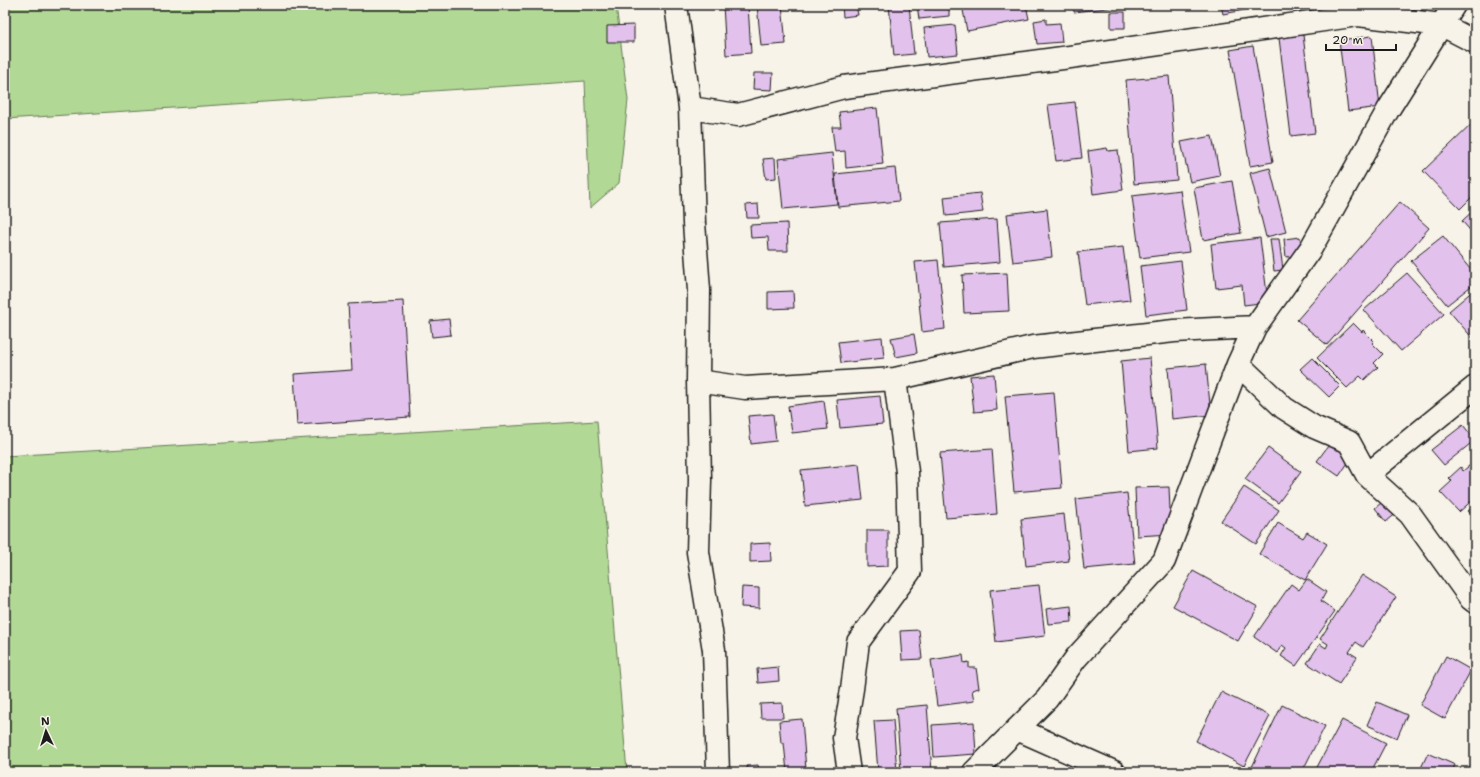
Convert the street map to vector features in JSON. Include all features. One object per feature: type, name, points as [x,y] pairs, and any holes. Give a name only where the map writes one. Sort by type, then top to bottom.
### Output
[{"type":"street","points":[[676,5],[690,108],[694,223],[699,290],[698,381],[700,480],[698,552],[714,650],[718,772]]},
{"type":"street","points":[[974,772],[1048,699],[1076,658],[1164,561],[1238,364],[1255,327],[1311,248],[1388,110],[1454,5]]},
{"type":"street","points":[[690,108],[738,115],[844,87],[1070,57],[1358,15],[1442,25],[1475,42]]},
{"type":"street","points":[[698,381],[745,388],[895,379],[1033,347],[1174,331],[1255,327]]},
{"type":"street","points":[[1238,364],[1284,408],[1314,427],[1349,442],[1367,475],[1410,514],[1471,599],[1475,602]]},
{"type":"street","points":[[849,772],[844,738],[858,642],[910,571],[907,472],[895,379]]},
{"type":"street","points":[[1367,475],[1475,387]]},
{"type":"street","points":[[1016,729],[1114,772]]},
{"type":"green space","points":[[5,5],[616,5],[628,100],[619,183],[590,208],[585,81],[5,119]]},
{"type":"green space","points":[[597,421],[627,772],[5,772],[5,456]]},
{"type":"building","points":[[723,5],[748,5],[751,53],[726,55]]},
{"type":"building","points":[[757,5],[782,5],[786,44],[761,46]]},
{"type":"building","points":[[842,5],[856,5],[858,15],[843,17]]},
{"type":"building","points":[[889,5],[909,5],[914,54],[894,56]]},
{"type":"building","points":[[917,5],[949,5],[949,16],[919,19]]},
{"type":"building","points":[[962,5],[1026,5],[1029,19],[967,31]]},
{"type":"building","points":[[1073,5],[1115,5],[1115,7],[1074,12]]},
{"type":"building","points":[[1221,5],[1250,5],[1250,9],[1223,14]]},
{"type":"building","points":[[1256,5],[1282,5],[1257,9]]},
{"type":"building","points":[[1111,12],[1125,12],[1125,28],[1111,28]]},
{"type":"building","points":[[1046,19],[1046,24],[1060,23],[1062,42],[1037,44],[1034,21]]},
{"type":"building","points":[[634,25],[634,42],[607,42],[607,26]]},
{"type":"building","points":[[955,25],[958,54],[927,57],[924,28]]},
{"type":"building","points":[[1303,35],[1315,133],[1291,136],[1279,38]]},
{"type":"building","points":[[1372,36],[1380,107],[1348,111],[1339,40]]},
{"type":"building","points":[[1253,46],[1273,162],[1250,166],[1230,50]]},
{"type":"building","points":[[1475,70],[1475,81],[1469,77]]},
{"type":"building","points":[[754,73],[773,73],[772,90],[753,89]]},
{"type":"building","points":[[1169,76],[1177,180],[1134,184],[1126,80]]},
{"type":"building","points":[[1075,102],[1082,158],[1056,161],[1048,105]]},
{"type":"building","points":[[877,108],[883,164],[846,168],[845,151],[835,152],[832,127],[841,127],[839,112]]},
{"type":"building","points":[[1475,121],[1475,194],[1460,209],[1423,171]]},
{"type":"building","points":[[1212,136],[1220,176],[1190,182],[1181,142]]},
{"type":"building","points":[[1107,148],[1108,151],[1118,150],[1123,190],[1093,194],[1088,151]]},
{"type":"building","points":[[832,153],[837,204],[783,209],[778,159]]},
{"type":"building","points":[[775,158],[776,178],[766,179],[763,159]]},
{"type":"building","points":[[895,168],[899,201],[838,207],[835,174]]},
{"type":"building","points":[[1270,168],[1286,232],[1266,237],[1250,173]]},
{"type":"building","points":[[1232,181],[1241,233],[1203,240],[1194,188]]},
{"type":"building","points":[[1180,190],[1189,252],[1140,258],[1132,196]]},
{"type":"building","points":[[980,193],[983,212],[946,216],[944,197]]},
{"type":"building","points":[[1400,202],[1429,228],[1327,345],[1297,320]]},
{"type":"building","points":[[758,204],[759,218],[747,218],[746,205]]},
{"type":"building","points":[[1047,209],[1052,257],[1013,262],[1007,214]]},
{"type":"building","points":[[1475,209],[1475,236],[1462,221]]},
{"type":"building","points":[[997,219],[1000,262],[944,267],[940,223]]},
{"type":"building","points":[[787,223],[788,251],[769,251],[768,237],[751,238],[750,225]]},
{"type":"building","points":[[1443,236],[1475,275],[1475,283],[1447,305],[1411,261]]},
{"type":"building","points":[[1300,237],[1302,255],[1286,257],[1284,239]]},
{"type":"building","points":[[1260,238],[1268,302],[1244,305],[1242,285],[1216,288],[1211,244]]},
{"type":"building","points":[[1270,239],[1279,239],[1283,270],[1274,271]]},
{"type":"building","points":[[1123,247],[1130,300],[1085,305],[1078,252]]},
{"type":"building","points":[[938,260],[945,329],[922,332],[915,262]]},
{"type":"building","points":[[1181,261],[1187,310],[1146,315],[1140,266]]},
{"type":"building","points":[[1007,273],[1009,311],[964,313],[962,275]]},
{"type":"building","points":[[1407,273],[1444,314],[1401,351],[1364,310]]},
{"type":"building","points":[[1475,289],[1475,341],[1449,311]]},
{"type":"building","points":[[793,291],[794,308],[768,309],[768,292]]},
{"type":"building","points":[[403,301],[410,417],[297,425],[294,374],[352,370],[348,304]]},
{"type":"building","points":[[449,319],[451,335],[432,337],[430,321]]},
{"type":"building","points":[[1353,323],[1374,341],[1372,343],[1383,354],[1374,363],[1378,367],[1364,380],[1360,376],[1347,388],[1317,358]]},
{"type":"building","points":[[914,334],[917,353],[896,357],[891,338]]},
{"type":"building","points":[[882,337],[884,358],[841,363],[838,342]]},
{"type":"building","points":[[1150,358],[1158,448],[1129,451],[1121,361]]},
{"type":"building","points":[[1312,358],[1340,386],[1329,397],[1300,369]]},
{"type":"building","points":[[1206,364],[1211,415],[1172,419],[1168,368]]},
{"type":"building","points":[[994,374],[997,410],[974,412],[970,376]]},
{"type":"building","points":[[1054,392],[1062,488],[1014,492],[1005,396]]},
{"type":"building","points":[[880,396],[883,424],[840,428],[837,400]]},
{"type":"building","points":[[824,401],[828,429],[792,433],[788,406]]},
{"type":"building","points":[[773,414],[776,441],[751,444],[748,416]]},
{"type":"building","points":[[1463,425],[1475,440],[1444,465],[1431,450]]},
{"type":"building","points":[[1331,442],[1352,457],[1339,476],[1317,461]]},
{"type":"building","points":[[1268,448],[1301,472],[1278,503],[1245,479]]},
{"type":"building","points":[[992,449],[997,514],[946,518],[940,453]]},
{"type":"building","points":[[1475,461],[1475,498],[1459,512],[1440,492],[1452,481],[1449,478],[1461,467],[1463,471]]},
{"type":"building","points":[[859,464],[863,500],[805,506],[801,470]]},
{"type":"building","points":[[1169,487],[1171,534],[1137,536],[1135,488]]},
{"type":"building","points":[[1244,487],[1279,510],[1256,544],[1221,521]]},
{"type":"building","points":[[1127,493],[1135,564],[1084,569],[1076,499]]},
{"type":"building","points":[[1387,498],[1399,511],[1386,522],[1375,508]]},
{"type":"building","points":[[1475,505],[1475,518],[1468,511]]},
{"type":"building","points":[[1064,514],[1069,561],[1026,566],[1021,519]]},
{"type":"building","points":[[1278,523],[1303,538],[1307,532],[1327,544],[1305,580],[1259,554]]},
{"type":"building","points":[[867,530],[888,530],[888,566],[867,567]]},
{"type":"building","points":[[770,543],[771,561],[750,562],[750,544]]},
{"type":"building","points":[[1193,571],[1258,607],[1238,641],[1173,606]]},
{"type":"building","points":[[1362,575],[1396,597],[1363,647],[1356,642],[1349,652],[1357,657],[1339,684],[1307,663],[1320,644],[1326,648],[1328,644],[1320,639]]},
{"type":"building","points":[[1307,579],[1326,592],[1321,601],[1335,611],[1296,666],[1281,656],[1286,648],[1282,645],[1277,653],[1254,637],[1291,584],[1299,590]]},
{"type":"building","points":[[1039,585],[1045,636],[996,642],[990,590]]},
{"type":"building","points":[[742,587],[759,588],[759,608],[741,607]]},
{"type":"building","points":[[1071,606],[1072,622],[1048,624],[1046,609]]},
{"type":"building","points":[[919,630],[922,659],[902,660],[900,631]]},
{"type":"building","points":[[963,655],[964,663],[969,662],[969,668],[976,668],[979,688],[972,690],[974,701],[937,706],[931,660]]},
{"type":"building","points":[[1446,656],[1471,670],[1445,719],[1420,705]]},
{"type":"building","points":[[778,667],[779,681],[758,683],[757,669]]},
{"type":"building","points":[[1221,692],[1270,716],[1244,766],[1196,741]]},
{"type":"building","points":[[1377,702],[1407,715],[1397,738],[1367,725]]},
{"type":"building","points":[[782,703],[783,718],[761,718],[760,704]]},
{"type":"building","points":[[927,705],[932,772],[901,772],[896,708]]},
{"type":"building","points":[[1282,705],[1325,726],[1302,772],[1257,772],[1251,769]]},
{"type":"building","points":[[802,719],[806,770],[787,772],[784,743],[781,743],[779,721]]},
{"type":"building","points":[[893,720],[897,772],[878,772],[874,721]]},
{"type":"building","points":[[1342,720],[1386,743],[1371,772],[1315,771]]},
{"type":"building","points":[[974,722],[976,754],[934,757],[932,725]]},
{"type":"building","points":[[1428,753],[1455,765],[1452,772],[1419,772]]},
{"type":"building","points":[[758,765],[759,772],[748,772],[747,766]]}]
